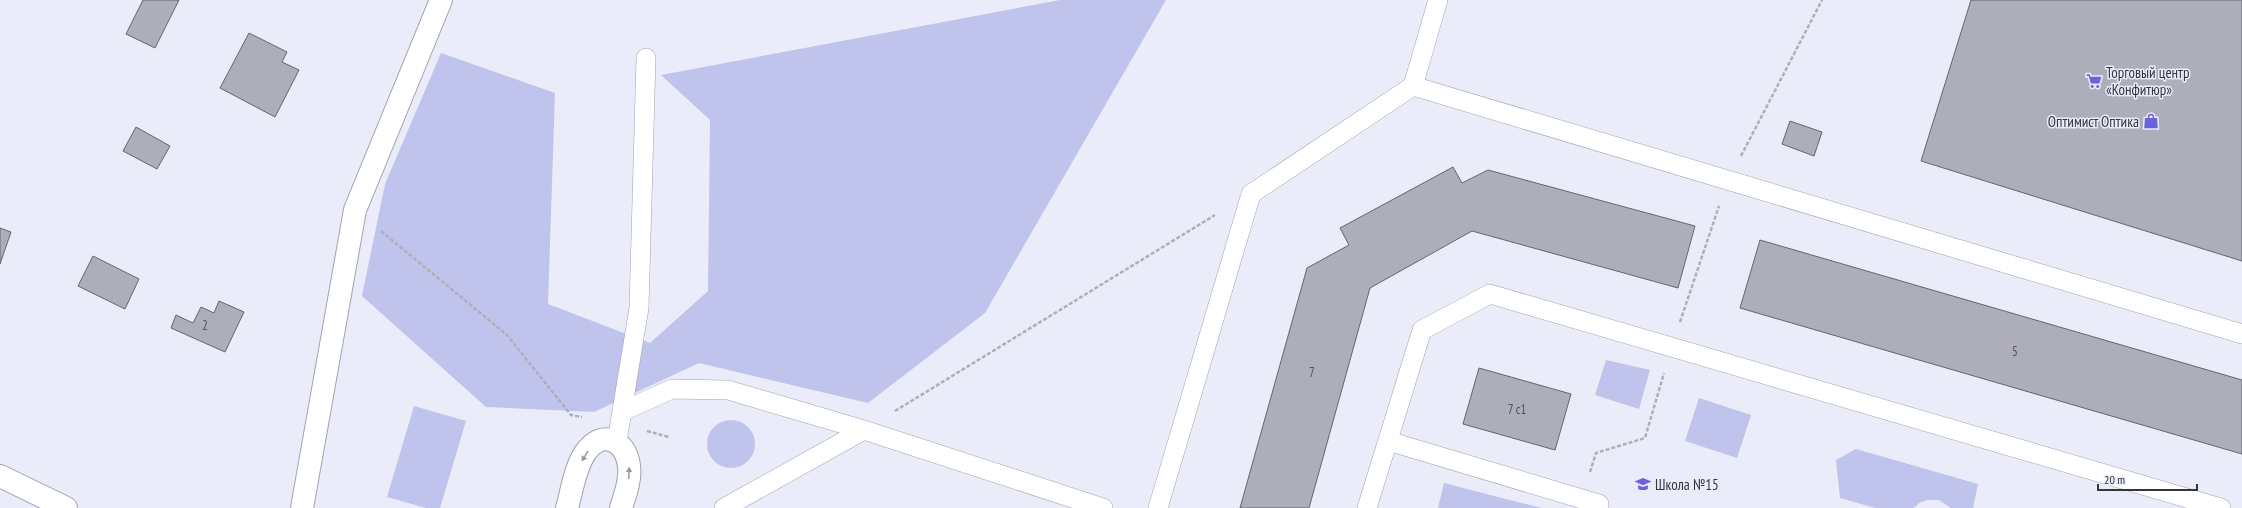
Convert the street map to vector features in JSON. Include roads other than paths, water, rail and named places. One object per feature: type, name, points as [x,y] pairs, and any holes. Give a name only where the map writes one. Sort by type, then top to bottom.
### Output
[{"type":"street","points":[[302,508],[355,210],[441,0]]},
{"type":"street","points":[[567,508],[580,464],[586,452],[595,443],[607,439],[617,441],[624,448],[629,468],[629,478],[621,508]]},
{"type":"street","points":[[0,476],[66,508]]},
{"type":"lane","points":[[1158,508],[1251,194],[1413,86],[1438,0]]},
{"type":"lane","points":[[617,441],[639,308],[646,58]]},
{"type":"lane","points":[[1413,86],[2242,334]]},
{"type":"lane","points":[[1367,508],[1422,330],[1490,294],[1672,346],[2221,508]]},
{"type":"lane","points":[[622,411],[672,389],[728,390],[864,430],[1103,508]]},
{"type":"lane","points":[[724,508],[864,430]]},
{"type":"lane","points":[[1388,441],[1590,502]]},
{"type":"place","name":"Торговый центр «Конфитюр»","points":[[2094,81]]},
{"type":"place","name":"Оптимист Оптика","points":[[2151,121]]},
{"type":"place","name":"Школа №15","points":[[1643,484]]}]
